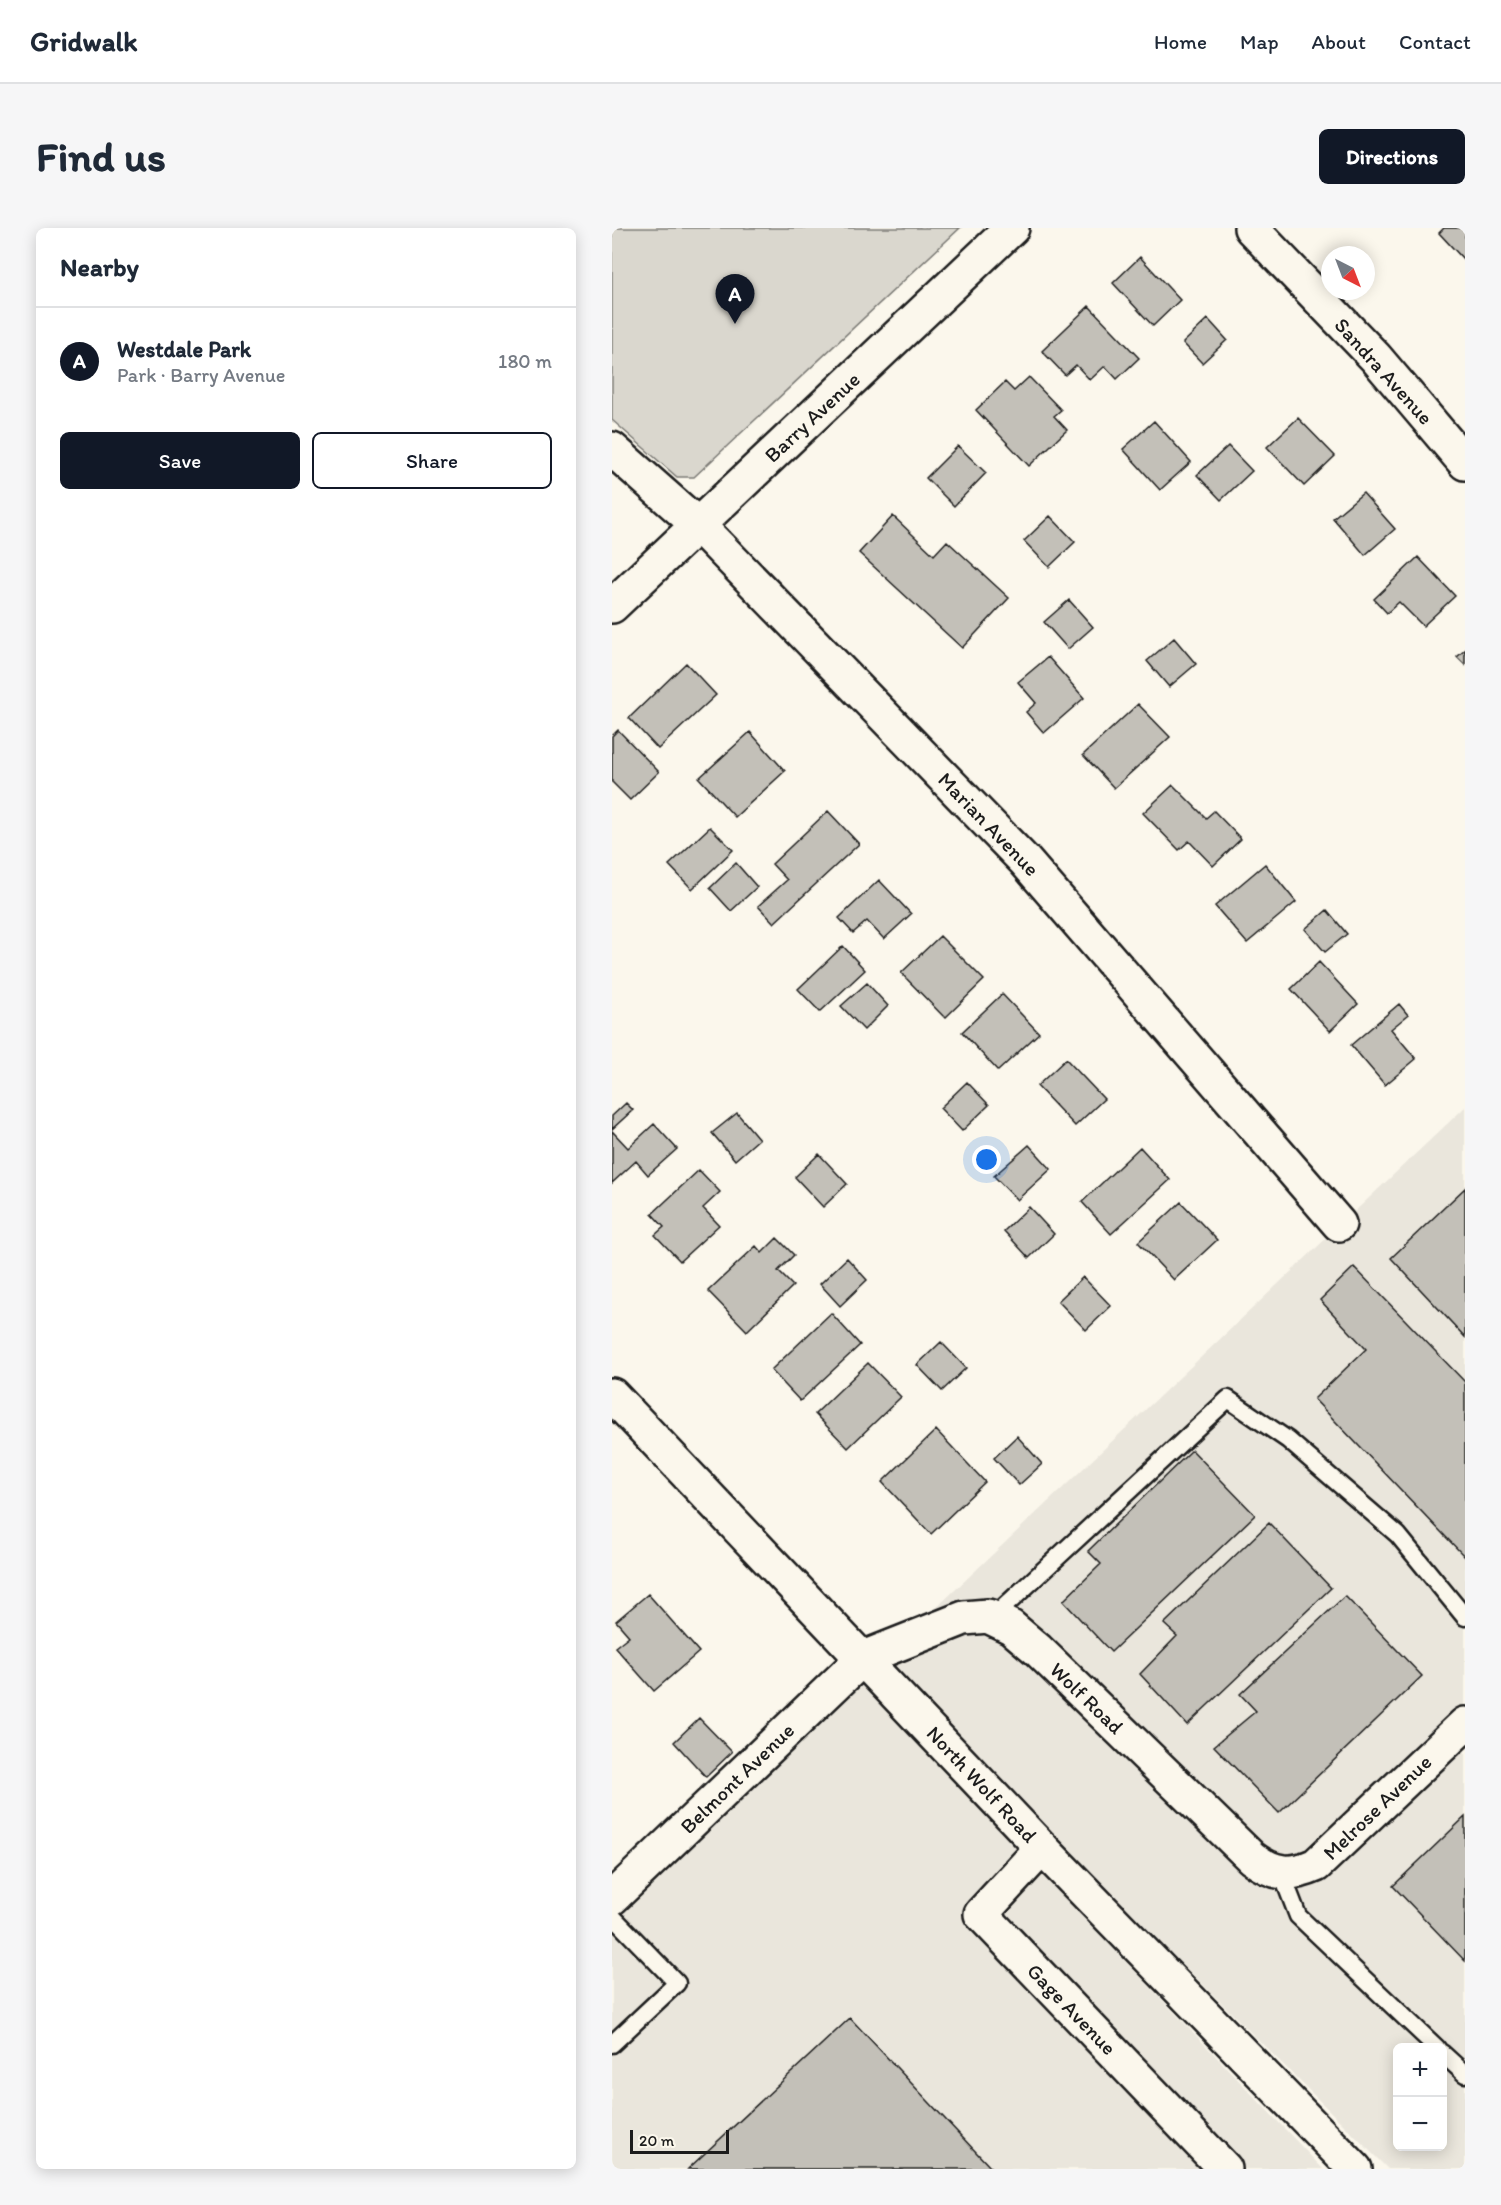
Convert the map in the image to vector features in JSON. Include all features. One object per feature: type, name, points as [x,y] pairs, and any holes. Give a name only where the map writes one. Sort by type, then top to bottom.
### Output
[{"type":"street","name":"Barry Avenue","points":[[612,606],[1012,228]]},
{"type":"street","name":"Sandra Avenue","points":[[1251,228],[1376,358],[1465,463]]},
{"type":"street","name":"Marian Avenue","points":[[612,449],[698,525],[1025,861],[1339,1224]]},
{"type":"street","name":"North Wolf Road","points":[[612,1395],[1042,1848],[1355,2169]]},
{"type":"street","points":[[863,1658],[964,1618],[988,1616],[992,1618]]},
{"type":"street","name":"Wolf Road","points":[[992,1618],[1011,1627],[1038,1650],[1252,1858],[1266,1868],[1281,1872]]},
{"type":"street","name":"Belmont Avenue","points":[[612,1898],[863,1658]]},
{"type":"street","name":"Melrose Avenue","points":[[1281,1872],[1299,1873],[1316,1865],[1465,1724]]},
{"type":"street","name":"Gage Avenue","points":[[1042,1848],[981,1914],[1225,2169]]},
{"type":"lane","points":[[992,1618],[1228,1399],[1288,1440],[1398,1535],[1465,1617]]},
{"type":"lane","points":[[1281,1872],[1298,1916],[1432,2043]]},
{"type":"lane","points":[[612,1916],[676,1983],[612,2044]]},
{"type":"lane","points":[[1447,2057],[1465,2074]]},
{"type":"shaded area","points":[[612,228],[960,228],[694,477],[677,477],[612,420]]},
{"type":"shaded area","points":[[1465,1107],[1465,2169],[1388,2169],[879,1662]]},
{"type":"shaded area","points":[[859,1681],[1323,2169],[612,2169],[612,1918]]},
{"type":"building","points":[[1444,228],[1465,228],[1465,261],[1439,233]]},
{"type":"building","points":[[1140,257],[1180,300],[1153,326],[1113,283]]},
{"type":"building","points":[[1089,306],[1139,358],[1117,379],[1105,366],[1090,380],[1076,365],[1065,375],[1042,351]]},
{"type":"building","points":[[1208,319],[1227,340],[1202,363],[1183,343]]},
{"type":"building","points":[[1029,377],[1061,410],[1054,416],[1067,430],[1029,466],[976,410],[1005,382],[1014,391]]},
{"type":"building","points":[[1298,418],[1335,456],[1304,486],[1267,447]]},
{"type":"building","points":[[1154,421],[1191,462],[1160,490],[1123,449]]},
{"type":"building","points":[[958,446],[986,473],[954,506],[926,478]]},
{"type":"building","points":[[1228,446],[1252,471],[1221,500],[1197,475]]},
{"type":"building","points":[[1363,493],[1395,529],[1365,555],[1333,518]]},
{"type":"building","points":[[893,516],[934,555],[947,541],[1009,598],[962,648],[859,553]]},
{"type":"building","points":[[1050,516],[1075,542],[1049,567],[1024,541]]},
{"type":"building","points":[[1418,557],[1455,596],[1423,626],[1399,602],[1387,613],[1374,599]]},
{"type":"building","points":[[1069,600],[1093,627],[1068,649],[1044,622]]},
{"type":"building","points":[[1174,638],[1196,664],[1169,687],[1147,661]]},
{"type":"building","points":[[1465,650],[1465,665],[1457,657]]},
{"type":"building","points":[[1048,657],[1084,698],[1044,733],[1026,712],[1036,703],[1018,682]]},
{"type":"building","points":[[686,663],[716,695],[658,749],[629,718]]},
{"type":"building","points":[[1138,704],[1170,737],[1114,788],[1083,755]]},
{"type":"building","points":[[618,730],[659,772],[630,800],[612,782],[612,736]]},
{"type":"building","points":[[750,732],[785,771],[735,817],[699,778]]},
{"type":"building","points":[[1173,785],[1206,818],[1214,811],[1241,839],[1213,866],[1189,841],[1179,850],[1143,813]]},
{"type":"building","points":[[828,811],[859,844],[774,923],[758,906],[787,880],[772,864]]},
{"type":"building","points":[[710,827],[733,850],[692,889],[669,865]]},
{"type":"building","points":[[736,863],[757,887],[731,911],[710,888]]},
{"type":"building","points":[[1265,864],[1296,902],[1247,943],[1215,906]]},
{"type":"building","points":[[879,880],[911,914],[884,939],[867,921],[853,933],[839,918]]},
{"type":"building","points":[[1327,910],[1347,934],[1325,952],[1305,929]]},
{"type":"building","points":[[940,936],[984,980],[945,1018],[901,973]]},
{"type":"building","points":[[843,946],[865,970],[820,1012],[798,989]]},
{"type":"building","points":[[1319,962],[1358,1004],[1330,1031],[1291,989]]},
{"type":"building","points":[[867,983],[888,1006],[864,1030],[841,1006]]},
{"type":"building","points":[[1002,994],[1039,1033],[998,1071],[962,1032]]},
{"type":"building","points":[[1399,1004],[1408,1015],[1391,1029],[1416,1059],[1385,1085],[1351,1045]]},
{"type":"building","points":[[1066,1059],[1104,1099],[1075,1126],[1037,1086]]},
{"type":"building","points":[[967,1082],[989,1105],[962,1131],[940,1108]]},
{"type":"building","points":[[626,1103],[633,1110],[612,1129],[612,1116]]},
{"type":"building","points":[[737,1113],[759,1139],[735,1160],[712,1133]]},
{"type":"building","points":[[654,1124],[677,1149],[648,1175],[636,1161],[612,1183],[612,1131],[628,1148]]},
{"type":"building","points":[[1029,1145],[1051,1169],[1017,1200],[994,1176]]},
{"type":"building","points":[[1140,1147],[1170,1180],[1111,1234],[1082,1202]]},
{"type":"building","points":[[819,1154],[847,1184],[823,1207],[795,1177]]},
{"type":"building","points":[[699,1170],[720,1192],[703,1208],[719,1225],[680,1261],[655,1235],[664,1227],[652,1214]]},
{"type":"building","points":[[1465,1188],[1465,1337],[1391,1258]]},
{"type":"building","points":[[1181,1202],[1217,1240],[1174,1280],[1138,1242]]},
{"type":"building","points":[[1029,1207],[1054,1234],[1029,1258],[1004,1231]]},
{"type":"building","points":[[777,1238],[794,1255],[778,1271],[793,1286],[747,1331],[708,1291],[756,1246],[762,1253]]},
{"type":"building","points":[[847,1258],[867,1280],[840,1306],[820,1284]]},
{"type":"building","points":[[1354,1267],[1465,1382],[1465,1557],[1314,1399],[1366,1349],[1320,1300]]},
{"type":"building","points":[[1083,1277],[1111,1306],[1086,1330],[1058,1301]]},
{"type":"building","points":[[831,1313],[860,1345],[800,1401],[771,1370]]},
{"type":"building","points":[[941,1342],[966,1368],[942,1391],[917,1365]]},
{"type":"building","points":[[868,1363],[901,1397],[848,1448],[815,1414]]},
{"type":"building","points":[[936,1430],[985,1482],[931,1534],[882,1482]]},
{"type":"building","points":[[1017,1436],[1042,1464],[1019,1485],[994,1458]]},
{"type":"building","points":[[1192,1450],[1255,1515],[1111,1652],[1063,1601],[1101,1564],[1088,1551]]},
{"type":"building","points":[[1269,1523],[1331,1588],[1187,1725],[1140,1674],[1177,1636],[1164,1624]]},
{"type":"building","points":[[648,1594],[699,1652],[654,1691],[615,1647],[629,1636],[616,1621]]},
{"type":"building","points":[[1345,1596],[1422,1676],[1279,1813],[1214,1746],[1256,1711],[1240,1694]]},
{"type":"building","points":[[699,1718],[732,1752],[706,1777],[674,1742]]},
{"type":"building","points":[[1465,1817],[1465,1961],[1393,1886]]},
{"type":"building","points":[[850,2018],[992,2169],[688,2169]]},
{"type":"place","name":"Westdale Park","points":[[735,324]]}]
